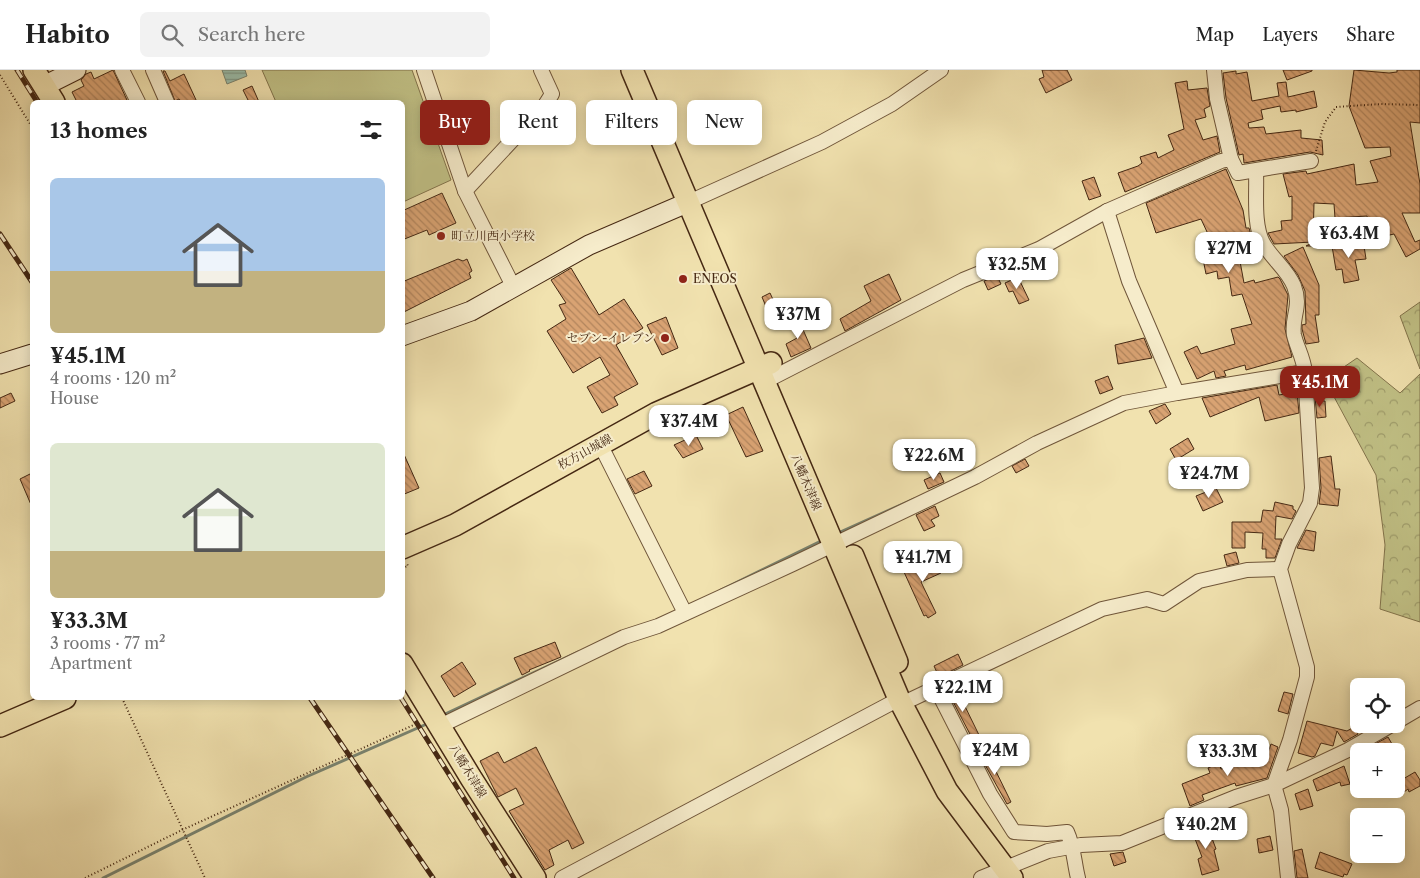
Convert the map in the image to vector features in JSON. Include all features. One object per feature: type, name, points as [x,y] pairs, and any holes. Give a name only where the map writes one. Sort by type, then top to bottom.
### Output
[{"type":"main road","name":"八幡木津線","points":[[632,70],[694,200],[905,699],[956,790],[1012,872]]},
{"type":"main road","name":"八幡木津線","points":[[648,70],[694,200]]},
{"type":"main road","name":"枚方山城線","points":[[405,549],[455,524],[657,413],[768,372]]},
{"type":"main road","points":[[405,550],[425,551],[578,470],[657,413]]},
{"type":"main road","points":[[405,537],[415,529],[532,467],[604,434],[657,413]]},
{"type":"main road","name":"八幡木津線","points":[[405,669],[535,878]]},
{"type":"main road","points":[[0,726],[59,700]]},
{"type":"street","points":[[44,86],[76,70]]},
{"type":"street","points":[[122,70],[137,100]]},
{"type":"street","points":[[153,70],[166,100]]},
{"type":"street","points":[[424,70],[465,191],[514,288]]},
{"type":"street","points":[[465,191],[545,105],[552,94],[541,70]]},
{"type":"street","points":[[405,335],[471,311],[589,244],[694,200],[822,142],[892,104],[942,70]]},
{"type":"street","points":[[1214,70],[1217,99],[1231,159],[1238,173],[1311,160]]},
{"type":"street","points":[[768,372],[963,280],[1039,249],[1107,211],[1231,159]]},
{"type":"street","points":[[1256,171],[1258,221],[1262,241],[1288,274],[1294,287],[1298,304],[1294,335],[1303,357],[1313,471],[1310,503],[1289,544],[1280,569],[1307,667],[1307,677],[1300,707],[1274,785],[1281,810],[1288,878]]},
{"type":"street","points":[[1107,211],[1129,281],[1177,393]]},
{"type":"street","points":[[0,364],[30,355]]},
{"type":"street","points":[[440,726],[624,637],[658,626],[839,542],[975,476],[1037,443],[1124,403],[1304,372]]},
{"type":"street","points":[[604,452],[685,614]]},
{"type":"street","points":[[562,878],[905,699],[936,688],[1102,609],[1147,599],[1164,604],[1200,581],[1247,570],[1280,569]]},
{"type":"street","points":[[936,688],[990,794],[1014,832],[1047,834],[1067,832],[1074,846],[1074,863],[1078,878]]},
{"type":"street","points":[[1405,717],[1420,708]]},
{"type":"street","points":[[981,878],[1012,872],[1048,851],[1074,846],[1122,843],[1236,797],[1274,785],[1348,750],[1378,733]]},
{"type":"path","points":[[0,75],[30,123]]},
{"type":"path","points":[[1311,160],[1325,122],[1336,107],[1382,104],[1420,105]]},
{"type":"path","points":[[123,700],[205,878]]},
{"type":"path","points":[[85,878],[182,830],[417,724]]},
{"type":"green space","points":[[262,70],[412,70],[423,100],[420,100],[420,145],[439,145],[451,180],[405,201],[405,100],[275,100]]},
{"type":"green space","points":[[1420,302],[1420,369],[1400,316]]},
{"type":"green space","points":[[1357,358],[1400,393],[1420,374],[1420,622],[1380,609],[1385,545],[1376,475],[1325,380]]},
{"type":"shaded area","points":[[222,70],[245,70],[247,76],[227,84]]},
{"type":"building","points":[[113,70],[127,100],[76,100],[72,92],[84,86],[81,80],[86,74],[91,72],[94,79]]},
{"type":"building","points":[[1042,70],[1067,70],[1072,80],[1046,93],[1039,79],[1044,77]]},
{"type":"building","points":[[1283,70],[1312,70],[1312,71],[1287,80]]},
{"type":"building","points":[[1354,70],[1389,73],[1397,72],[1397,70],[1420,70],[1420,123],[1410,122],[1420,184],[1420,213],[1402,213],[1415,242],[1420,240],[1420,249],[1406,257],[1394,234],[1372,239],[1367,216],[1335,218],[1334,204],[1314,203],[1313,242],[1274,244],[1268,233],[1282,230],[1281,221],[1292,220],[1292,196],[1289,197],[1283,174],[1306,171],[1307,174],[1354,164],[1356,185],[1378,182],[1370,161],[1391,156],[1390,147],[1365,148],[1349,106]]},
{"type":"building","points":[[163,71],[165,71],[170,81],[184,74],[196,100],[175,100]]},
{"type":"building","points":[[1236,71],[1236,74],[1247,72],[1252,101],[1279,96],[1277,83],[1286,82],[1288,97],[1314,91],[1317,107],[1296,112],[1296,110],[1281,112],[1280,106],[1261,110],[1263,119],[1248,123],[1249,128],[1264,127],[1266,134],[1301,130],[1301,138],[1322,140],[1323,155],[1310,152],[1244,163],[1243,154],[1239,155],[1226,98],[1223,73]]},
{"type":"building","points":[[1187,81],[1188,90],[1207,88],[1210,106],[1204,109],[1206,117],[1195,120],[1203,140],[1217,136],[1220,152],[1125,192],[1118,173],[1138,166],[1142,163],[1140,157],[1156,152],[1158,158],[1174,150],[1168,135],[1184,129],[1175,83]]},
{"type":"building","points":[[252,86],[258,100],[248,100],[243,90]]},
{"type":"building","points":[[1226,169],[1243,210],[1246,228],[1249,228],[1253,242],[1237,245],[1244,283],[1254,280],[1255,283],[1278,277],[1280,279],[1288,295],[1285,329],[1292,357],[1246,370],[1245,365],[1224,371],[1226,376],[1216,378],[1214,371],[1197,379],[1184,352],[1197,346],[1201,354],[1235,344],[1231,329],[1252,324],[1242,294],[1232,296],[1229,277],[1218,279],[1217,271],[1206,274],[1202,254],[1215,249],[1201,219],[1156,233],[1146,203]]},
{"type":"building","points":[[1094,177],[1101,196],[1089,200],[1082,181]]},
{"type":"building","points":[[442,193],[456,223],[429,235],[427,230],[405,239],[405,210]]},
{"type":"building","points":[[1331,234],[1333,246],[1306,246]]},
{"type":"building","points":[[1363,239],[1366,259],[1355,260],[1359,280],[1344,283],[1342,269],[1336,270],[1332,246]]},
{"type":"building","points":[[1303,247],[1319,285],[1319,315],[1315,315],[1319,342],[1306,344],[1302,329],[1302,325],[1306,324],[1305,291],[1298,275],[1284,256]]},
{"type":"building","points":[[458,259],[463,261],[467,259],[472,271],[469,273],[471,278],[405,311],[405,281]]},
{"type":"building","points":[[571,268],[599,315],[624,299],[643,328],[616,345],[638,384],[614,397],[618,405],[602,413],[587,387],[610,375],[600,357],[573,373],[547,331],[566,319],[559,305],[566,303],[551,280]]},
{"type":"building","points":[[889,274],[901,300],[845,331],[840,319],[871,301],[864,286]]},
{"type":"building","points":[[997,276],[1001,284],[988,290],[984,281]]},
{"type":"building","points":[[1018,277],[1029,300],[1019,304],[1013,291],[1009,292],[1005,283]]},
{"type":"building","points":[[770,293],[776,306],[787,301],[794,315],[774,326],[762,297]]},
{"type":"building","name":"セブン-イレブン","points":[[666,317],[678,348],[662,355],[647,325]]},
{"type":"building","points":[[798,318],[811,348],[791,357],[786,344],[797,338],[789,322]]},
{"type":"building","points":[[1144,338],[1152,358],[1118,364],[1115,345]]},
{"type":"building","points":[[1108,376],[1113,389],[1100,394],[1095,381]]},
{"type":"building","points":[[1277,385],[1279,395],[1297,392],[1299,413],[1265,421],[1259,397],[1210,417],[1202,398]]},
{"type":"building","points":[[11,393],[15,401],[0,408],[0,398]]},
{"type":"building","points":[[1315,397],[1321,397],[1322,401],[1325,401],[1326,417],[1317,418]]},
{"type":"building","points":[[1165,404],[1171,414],[1156,424],[1149,411]]},
{"type":"building","points":[[743,407],[763,451],[746,457],[726,415]]},
{"type":"building","points":[[696,435],[703,449],[683,458],[674,445]]},
{"type":"building","points":[[1188,438],[1194,449],[1176,460],[1170,449]]},
{"type":"building","points":[[1331,456],[1335,489],[1340,489],[1338,506],[1319,504],[1321,488],[1319,458]]},
{"type":"building","points":[[405,457],[419,488],[405,494]]},
{"type":"building","points":[[1025,459],[1029,466],[1016,473],[1012,466]]},
{"type":"building","points":[[644,471],[652,486],[635,494],[627,479]]},
{"type":"building","points":[[940,473],[944,482],[928,489],[924,480]]},
{"type":"building","points":[[30,474],[30,502],[20,479]]},
{"type":"building","points":[[1216,488],[1223,502],[1203,511],[1196,496]]},
{"type":"building","points":[[1275,502],[1293,506],[1293,509],[1296,511],[1292,519],[1276,516],[1275,539],[1282,539],[1275,558],[1266,558],[1266,549],[1262,549],[1263,533],[1245,532],[1245,548],[1232,548],[1232,522],[1261,522],[1263,510],[1273,511]]},
{"type":"building","points":[[935,506],[939,516],[931,520],[935,526],[924,531],[916,515]]},
{"type":"building","points":[[1306,530],[1316,532],[1314,551],[1297,548]]},
{"type":"building","points":[[1236,552],[1239,563],[1227,566],[1224,555]]},
{"type":"building","points":[[932,554],[941,573],[921,582],[936,613],[928,618],[926,615],[924,616],[904,572]]},
{"type":"building","points":[[555,642],[561,657],[529,670],[522,675],[514,658]]},
{"type":"building","points":[[958,654],[963,665],[939,677],[934,666]]},
{"type":"building","points":[[462,662],[476,684],[454,697],[441,676]]},
{"type":"building","points":[[956,688],[979,735],[972,738],[948,692]]},
{"type":"building","points":[[1284,692],[1293,694],[1288,714],[1278,711]]},
{"type":"building","points":[[1307,721],[1347,731],[1350,729],[1350,733],[1358,734],[1344,742],[1337,731],[1333,746],[1321,743],[1315,756],[1312,757],[1298,753]]},
{"type":"building","points":[[1388,737],[1391,743],[1377,743]]},
{"type":"building","points":[[1271,744],[1278,747],[1267,778],[1236,786],[1235,783],[1202,795],[1204,800],[1190,806],[1182,784],[1210,773],[1208,768],[1219,763],[1221,769],[1247,763],[1248,766],[1265,761]]},
{"type":"building","points":[[536,747],[584,843],[572,849],[568,840],[549,850],[554,865],[545,870],[509,811],[524,804],[516,788],[498,797],[480,761],[498,752],[504,763]]},
{"type":"building","points":[[986,751],[1011,802],[1007,804],[979,754]]},
{"type":"building","points":[[1344,766],[1350,784],[1341,786],[1340,782],[1317,791],[1313,780]]},
{"type":"building","points":[[1415,772],[1420,780],[1420,786],[1409,792],[1408,789],[1405,791],[1405,778]]},
{"type":"building","points":[[1308,789],[1313,806],[1300,810],[1295,794]]},
{"type":"building","points":[[1207,825],[1216,849],[1214,850],[1219,870],[1202,875],[1198,859],[1202,857],[1192,831]]},
{"type":"building","points":[[1270,836],[1273,850],[1259,853],[1257,839]]},
{"type":"building","points":[[1302,849],[1308,878],[1297,878],[1294,851]]},
{"type":"building","points":[[1123,852],[1126,862],[1114,866],[1110,854]]},
{"type":"building","points":[[1320,852],[1352,864],[1347,875],[1344,874],[1343,877],[1315,868]]},
{"type":"waterway","points":[[838,533],[914,499]]},
{"type":"waterway","points":[[721,590],[823,540]]},
{"type":"waterway","points":[[443,715],[578,652]]},
{"type":"waterway","points":[[103,878],[306,777],[429,723]]},
{"type":"railway","points":[[17,70],[36,100]]},
{"type":"railway","points":[[0,234],[30,279]]},
{"type":"railway","points":[[311,700],[433,878]]},
{"type":"railway","points":[[402,700],[514,878]]},
{"type":"place","name":"町立川西小学校","points":[[441,236]]},
{"type":"place","name":"ENEOS","points":[[683,279]]},
{"type":"place","name":"セブン-イレブン","points":[[665,338]]}]
